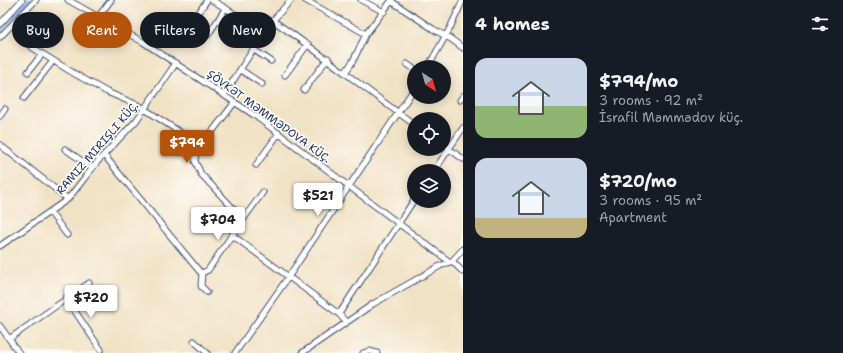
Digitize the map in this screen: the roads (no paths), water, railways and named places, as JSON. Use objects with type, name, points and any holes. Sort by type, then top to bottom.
[{"type":"street","points":[[0,24],[22,0]]},
{"type":"street","points":[[0,37],[36,0]]},
{"type":"street","name":"ŞÖVKƏT MƏMMƏDOVA KÜÇ.","points":[[68,0],[89,12]]},
{"type":"street","points":[[102,12],[111,0]]},
{"type":"street","points":[[199,12],[207,0]]},
{"type":"street","points":[[212,0],[230,12]]},
{"type":"street","points":[[276,16],[291,0]]},
{"type":"street","points":[[305,0],[366,34]]},
{"type":"street","points":[[361,0],[384,12]]},
{"type":"street","points":[[432,60],[446,36],[463,0]]},
{"type":"street","points":[[345,73],[353,61],[366,34],[392,1],[463,48]]},
{"type":"street","points":[[210,32],[225,9]]},
{"type":"street","points":[[276,23],[328,58],[345,73],[407,119]]},
{"type":"street","name":"ŞÖVKƏT MƏMMƏDOVA KÜÇ.","points":[[132,36],[176,63],[279,133],[463,272]]},
{"type":"street","points":[[285,75],[308,44]]},
{"type":"street","points":[[35,48],[53,61],[107,92],[145,109],[201,146]]},
{"type":"street","points":[[224,95],[254,50],[271,61]]},
{"type":"street","points":[[28,72],[42,54]]},
{"type":"street","points":[[304,90],[328,58]]},
{"type":"street","points":[[24,98],[53,61]]},
{"type":"street","name":"RAMIZ MIRIŞLI KÜÇ.","points":[[0,246],[68,199],[92,168],[136,121],[176,63]]},
{"type":"street","points":[[241,70],[262,84]]},
{"type":"street","points":[[235,353],[289,276],[407,100]]},
{"type":"street","points":[[235,102],[196,154],[198,169],[244,219]]},
{"type":"street","points":[[0,116],[5,109]]},
{"type":"street","points":[[451,141],[463,128]]},
{"type":"street","points":[[256,165],[279,133]]},
{"type":"street","points":[[0,145],[68,199]]},
{"type":"street","points":[[65,148],[92,168]]},
{"type":"street","points":[[451,151],[463,159]]},
{"type":"street","points":[[104,155],[202,273]]},
{"type":"street","points":[[202,273],[208,270],[263,192]]},
{"type":"street","points":[[339,314],[409,208]]},
{"type":"street","points":[[50,212],[67,235]]},
{"type":"street","points":[[232,235],[339,314],[346,322]]},
{"type":"street","points":[[302,353],[373,304],[451,262],[463,249]]},
{"type":"street","points":[[202,273],[201,286],[202,289],[207,292]]},
{"type":"street","points":[[9,339],[88,283]]},
{"type":"street","points":[[66,298],[101,350]]},
{"type":"street","points":[[0,326],[19,353]]},
{"type":"street","points":[[194,341],[207,353]]},
{"type":"street","points":[[363,353],[372,351],[377,353]]},
{"type":"waterway","points":[[0,30],[29,0]]}]
